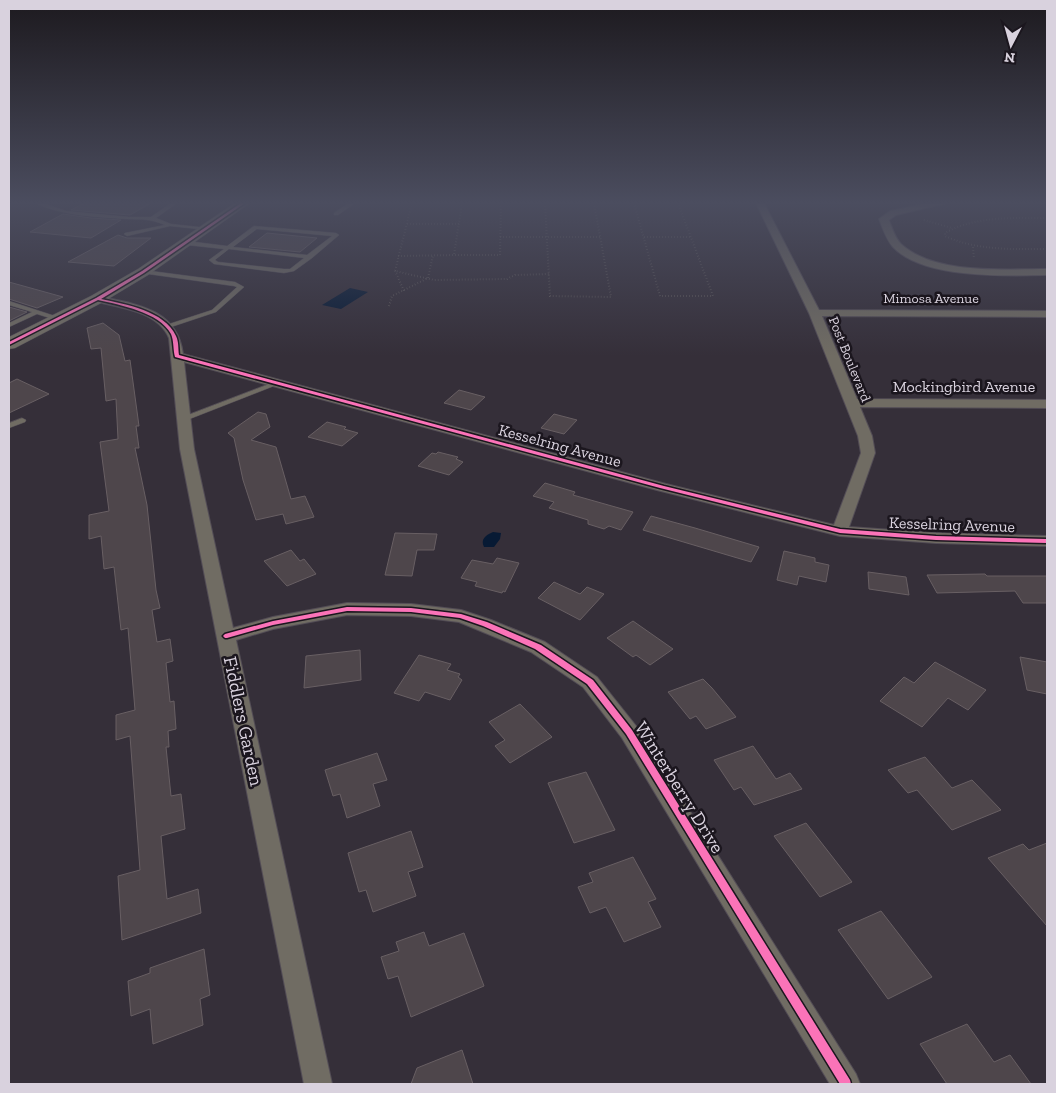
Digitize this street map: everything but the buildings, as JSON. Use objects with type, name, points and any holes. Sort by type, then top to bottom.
[{"type":"main road","points":[[9,344],[97,299],[170,254]]},
{"type":"street","name":"Post Boulevard","points":[[786,254],[815,313],[865,436],[868,453],[840,531]]},
{"type":"street","points":[[910,254],[919,259],[968,270],[1047,272]]},
{"type":"street","points":[[97,299],[138,309],[168,326],[174,336],[177,356]]},
{"type":"street","name":"Mimosa Avenue","points":[[815,313],[1047,314]]},
{"type":"street","name":"Kesselring Avenue","points":[[177,356],[653,484],[840,531],[936,538],[1047,541]]},
{"type":"street","name":"Fiddlers Garden","points":[[177,356],[187,449],[318,1084]]},
{"type":"street","name":"Mockingbird Avenue","points":[[850,403],[1047,404]]},
{"type":"street","name":"Winterberry Drive","points":[[226,636],[273,623],[347,609],[411,610],[461,616],[485,624],[538,647],[590,682],[629,732],[846,1084]]},
{"type":"lane","points":[[219,254],[212,260],[216,263],[284,271],[292,270],[312,254]]},
{"type":"lane","points":[[292,254],[310,256]]},
{"type":"lane","points":[[143,272],[235,284],[241,287],[214,311],[168,326]]},
{"type":"lane","points":[[9,303],[59,319]]},
{"type":"lane","points":[[9,325],[37,312]]},
{"type":"lane","points":[[184,418],[277,383]]},
{"type":"lane","points":[[9,426],[22,420]]},
{"type":"path","points":[[404,290],[395,271],[398,256],[500,254]]},
{"type":"path","points":[[548,254],[550,296],[612,297],[603,254]]},
{"type":"path","points":[[649,254],[660,296],[713,296],[697,254]]},
{"type":"path","points":[[973,254],[974,264]]},
{"type":"path","points":[[428,278],[432,255]]},
{"type":"path","points":[[395,271],[428,278],[507,279],[515,275],[549,274]]},
{"type":"path","points":[[389,306],[392,296],[428,278]]},
{"type":"water","points":[[350,288],[368,292],[341,309],[322,305]]},
{"type":"water","points":[[493,532],[501,533],[500,539],[494,547],[484,547],[484,538]]},
{"type":"cycle path","points":[[9,344],[97,299],[169,254]]},
{"type":"cycle path","points":[[97,299],[141,310],[161,321],[174,336],[177,356],[662,487],[840,531],[936,538],[1047,541]]},
{"type":"cycle path","points":[[227,636],[273,623],[347,609],[411,610],[461,616],[485,624],[538,647],[590,682],[629,732],[846,1084]]}]
